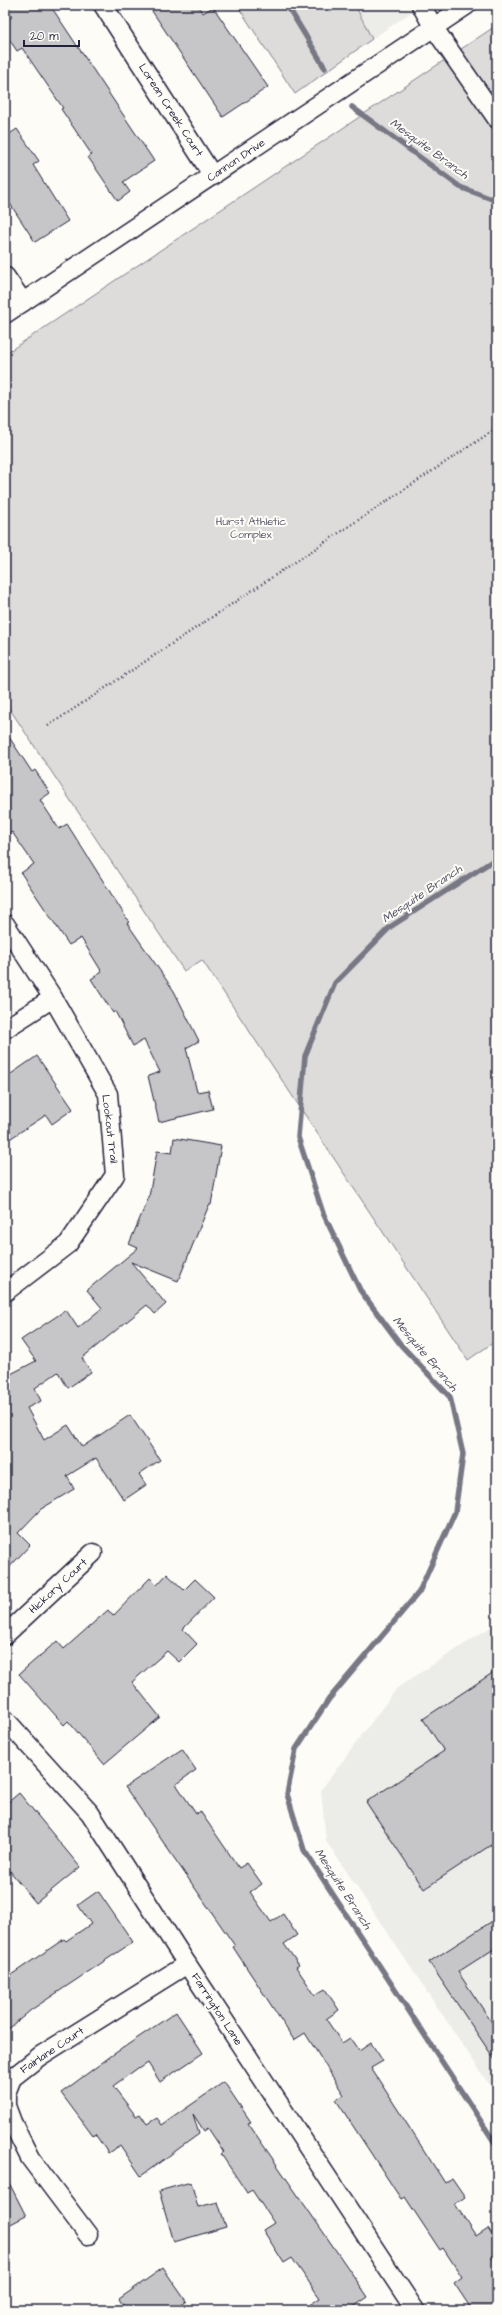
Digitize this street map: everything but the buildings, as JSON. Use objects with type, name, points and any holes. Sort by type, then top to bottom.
[{"type":"street","name":"Lorean Creek Court","points":[[103,5],[214,176]]},
{"type":"street","points":[[421,5],[434,28],[497,119]]},
{"type":"street","name":"Cannon Drive","points":[[5,314],[214,176],[467,5]]},
{"type":"street","points":[[5,276],[23,302]]},
{"type":"street","name":"Lookout Trail","points":[[5,924],[53,998],[108,1094],[115,1176],[68,1244],[5,1292]]},
{"type":"street","points":[[5,1029],[53,998]]},
{"type":"street","name":"Hickory Court","points":[[5,1635],[93,1553]]},
{"type":"street","name":"Farrington Lane","points":[[5,1719],[90,1813],[187,1964],[415,2310]]},
{"type":"street","name":"Fairlane Court","points":[[88,2235],[30,2158],[12,2122],[6,2106],[6,2093],[12,2078],[40,2056],[187,1964]]},
{"type":"path","points":[[48,726],[497,428]]},
{"type":"shaded area","points":[[355,5],[422,5],[372,39]]},
{"type":"shaded area","points":[[497,1623],[497,2096],[326,1841],[321,1790],[397,1688]]},
{"type":"green space","points":[[237,5],[355,5],[372,39],[295,94]]},
{"type":"green space","name":"Hurst Athletic Complex","points":[[497,25],[497,1340],[468,1360],[202,960],[184,971],[5,702],[5,354]]},
{"type":"waterway","name":"Mesquite Branch","points":[[287,5],[325,68]]},
{"type":"waterway","name":"Mesquite Branch","points":[[352,107],[460,187],[497,201]]},
{"type":"waterway","name":"Mesquite Branch","points":[[497,858],[390,927],[335,983],[305,1056],[298,1137],[323,1213],[360,1290],[401,1345],[450,1397],[463,1454],[455,1512],[419,1592],[329,1699],[296,1749],[287,1794],[304,1850],[497,2146]]}]
